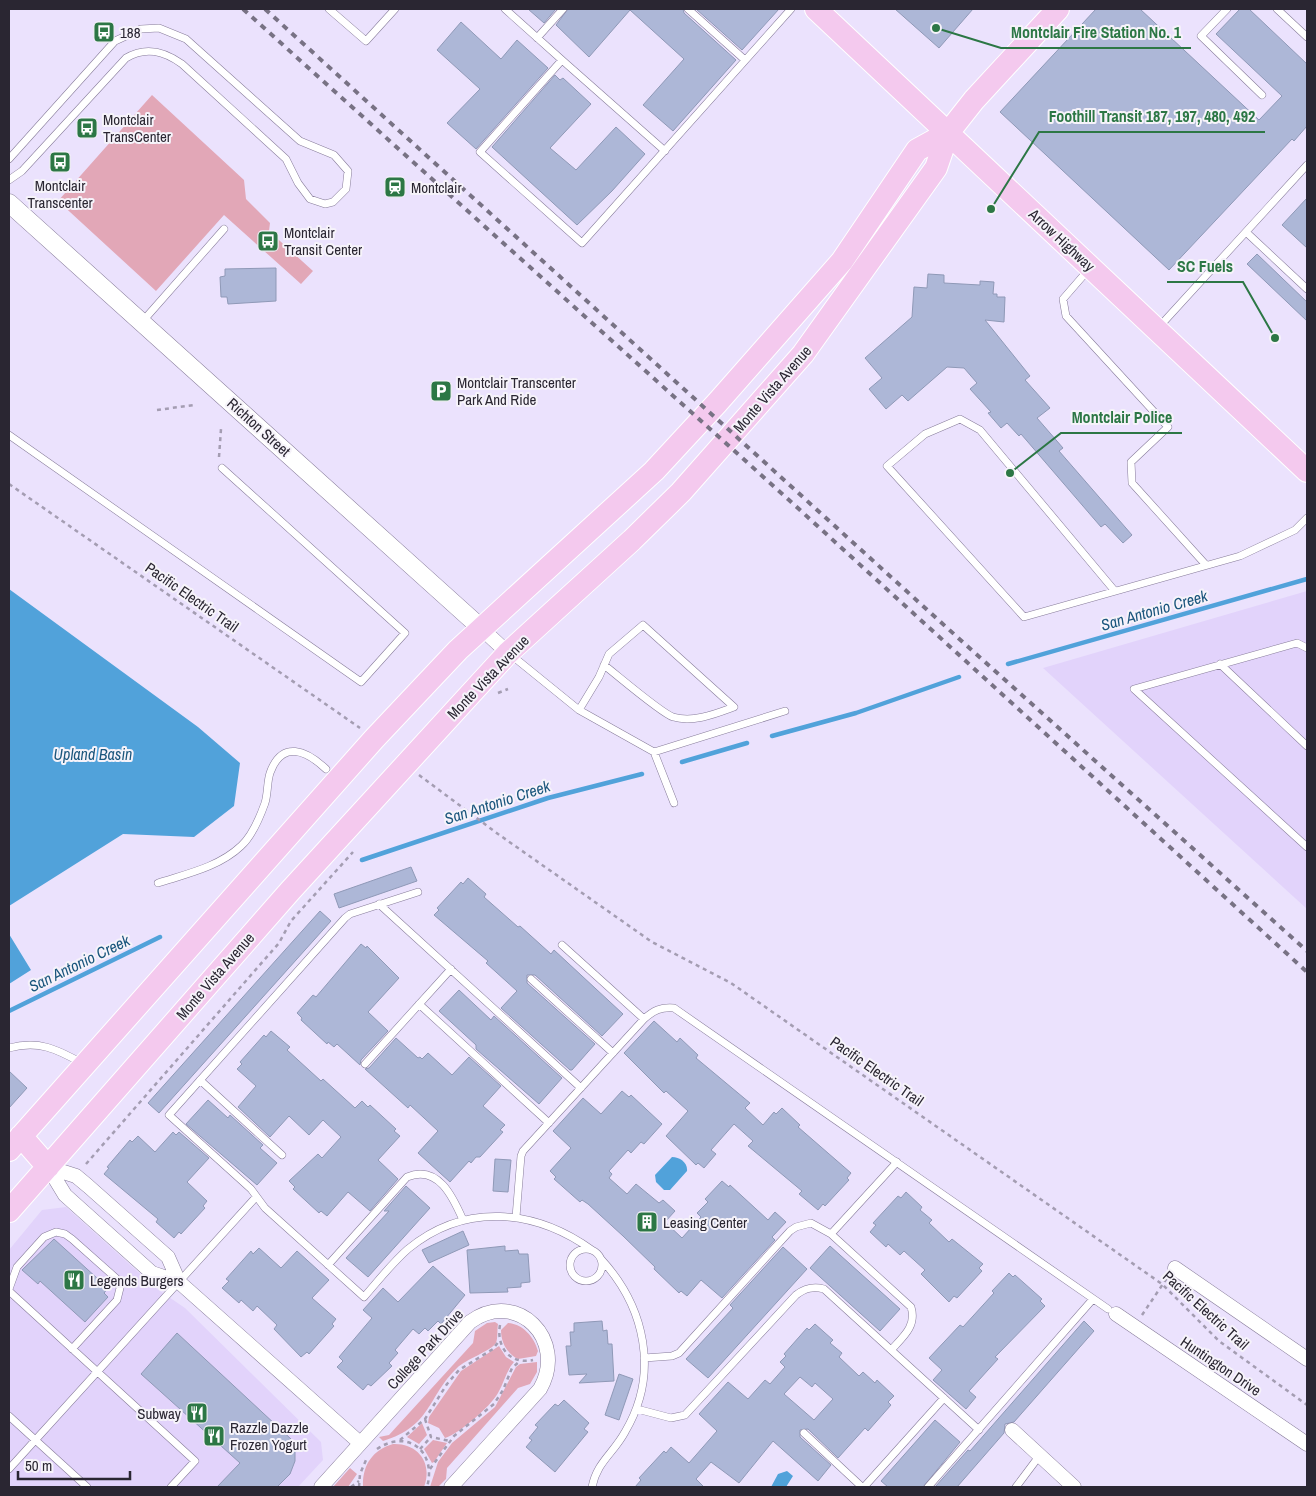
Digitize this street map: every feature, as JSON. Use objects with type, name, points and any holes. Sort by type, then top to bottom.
[{"type":"main road","name":"Arrow Highway","points":[[816,9],[1307,471]]},
{"type":"main road","name":"Monte Vista Avenue","points":[[9,1211],[284,899],[508,653],[632,540],[681,492],[803,354],[936,168],[948,133],[978,96],[1058,9]]},
{"type":"main road","name":"Monte Vista Avenue","points":[[15,1143],[374,739],[481,628],[654,471],[717,403],[842,261],[917,150],[948,133]]},
{"type":"main road","points":[[15,1143],[48,1167]]},
{"type":"street","name":"Richton Street","points":[[9,203],[508,653]]},
{"type":"street","points":[[48,1167],[64,1195],[152,1273],[179,1282],[360,1443]]},
{"type":"street","points":[[48,1167],[76,1176],[168,1257],[179,1282]]},
{"type":"street","points":[[1175,1268],[1306,1356]]},
{"type":"street","name":"Huntington Drive","points":[[1112,1311],[1307,1444]]},
{"type":"street","points":[[451,1487],[540,1389],[549,1368],[549,1357],[543,1338],[534,1324],[516,1315],[502,1312]]},
{"type":"street","name":"College Park Drive","points":[[320,1487],[470,1322],[485,1314],[502,1312]]},
{"type":"street","points":[[1012,1430],[1074,1487]]},
{"type":"lane","points":[[329,9],[366,41],[395,9]]},
{"type":"lane","points":[[505,9],[665,151]]},
{"type":"lane","points":[[537,38],[563,9]]},
{"type":"lane","points":[[688,9],[745,60]]},
{"type":"lane","points":[[562,60],[480,152],[582,243],[791,9]]},
{"type":"lane","points":[[1227,9],[1201,36],[1262,95]]},
{"type":"lane","points":[[1277,9],[1307,37]]},
{"type":"lane","points":[[9,159],[116,41],[141,29],[158,28],[186,39],[300,141],[334,155],[348,171],[348,179],[346,189],[333,202],[325,204],[310,199],[301,188],[286,160],[182,64],[172,57],[155,50],[138,52],[126,58],[22,172],[9,180]]},
{"type":"lane","points":[[1157,330],[1307,165]]},
{"type":"lane","points":[[142,322],[224,229]]},
{"type":"lane","points":[[1246,232],[1307,289]]},
{"type":"lane","points":[[1091,267],[1062,299],[1066,316],[1168,427],[1131,462],[1132,483],[1206,565]]},
{"type":"lane","points":[[1114,590],[980,430],[960,419],[925,434],[887,466],[1024,617],[1114,590],[1240,556],[1295,530],[1307,518]]},
{"type":"lane","points":[[9,435],[361,682],[405,633],[222,468]]},
{"type":"lane","points":[[579,710],[609,654],[643,625],[734,707],[711,716],[687,718],[672,716],[604,665]]},
{"type":"lane","points":[[1307,648],[1296,643],[1134,689],[1307,847]]},
{"type":"lane","points":[[508,653],[579,710],[654,752],[674,803]]},
{"type":"lane","points":[[1220,664],[1307,746]]},
{"type":"lane","points":[[654,752],[785,712]]},
{"type":"lane","points":[[158,884],[219,862],[242,845],[254,828],[265,802],[270,772],[278,759],[286,752],[298,750],[314,757],[326,768]]},
{"type":"lane","points":[[418,892],[350,914],[345,918],[169,1115],[251,1189],[265,1208],[364,1297],[415,1244],[441,1229],[464,1220],[480,1217],[516,1217],[531,1220],[561,1230],[592,1250],[601,1258],[620,1282],[633,1306],[642,1336],[644,1358],[644,1377],[636,1409],[617,1445],[596,1471],[592,1487]]},
{"type":"lane","points":[[379,904],[581,1088]]},
{"type":"lane","points":[[562,945],[644,1019]]},
{"type":"lane","points":[[365,1064],[451,969]]},
{"type":"lane","points":[[531,979],[613,1053]]},
{"type":"lane","points":[[419,1004],[549,1123]]},
{"type":"lane","points":[[516,1217],[521,1156],[644,1019],[653,1011],[663,1008],[674,1008],[1112,1311]]},
{"type":"lane","points":[[9,1048],[37,1044],[61,1052],[84,1064]]},
{"type":"lane","points":[[200,1080],[282,1155]]},
{"type":"lane","points":[[831,1234],[897,1162]]},
{"type":"lane","points":[[328,1265],[408,1177],[416,1174],[423,1172],[433,1177],[450,1192],[464,1220]]},
{"type":"lane","points":[[9,1469],[256,1197]]},
{"type":"lane","points":[[644,1358],[672,1356],[684,1348],[796,1227],[811,1223],[831,1234],[911,1307],[913,1322],[909,1330],[891,1350]]},
{"type":"lane","points":[[72,1349],[117,1300],[120,1288],[113,1275],[72,1239],[56,1232],[44,1236],[17,1267],[9,1290],[72,1349],[195,1460],[171,1487]]},
{"type":"lane","points":[[592,1250],[579,1251],[574,1255],[570,1266],[576,1277],[587,1282],[593,1280],[601,1271],[601,1258]]},
{"type":"lane","points":[[636,1409],[671,1418],[686,1415],[796,1295],[809,1287],[824,1289],[978,1430]]},
{"type":"lane","points":[[928,1487],[1093,1299]]},
{"type":"lane","points":[[804,1433],[863,1487],[944,1398]]},
{"type":"lane","points":[[9,1416],[88,1487]]},
{"type":"lane","points":[[1016,1487],[1040,1455]]},
{"type":"path","points":[[157,410],[194,405]]},
{"type":"path","points":[[219,460],[221,429]]},
{"type":"path","name":"Pacific Electric Trail","points":[[9,484],[361,729]]},
{"type":"path","points":[[492,699],[499,692],[508,689]]},
{"type":"path","name":"Pacific Electric Trail","points":[[427,769],[420,776],[457,805],[652,942],[731,983],[1162,1284],[1219,1341],[1307,1405]]},
{"type":"path","points":[[86,1164],[279,943],[291,922],[356,849]]},
{"type":"path","points":[[1134,1326],[1162,1284]]},
{"type":"path","points":[[400,1440],[425,1419],[456,1374],[493,1348],[499,1340],[502,1312]]},
{"type":"path","points":[[499,1340],[506,1353],[520,1361]]},
{"type":"path","points":[[427,1487],[430,1470],[450,1441],[494,1404],[503,1390],[512,1368],[520,1361],[549,1357]]},
{"type":"path","points":[[425,1419],[431,1437]]},
{"type":"path","points":[[431,1437],[450,1441]]},
{"type":"path","points":[[420,1449],[431,1437]]},
{"type":"path","points":[[359,1487],[363,1465],[371,1454],[389,1442],[407,1441],[420,1449],[430,1470]]},
{"type":"path","points":[[350,1487],[359,1482]]},
{"type":"shaded area","points":[[152,95],[244,180],[246,199],[270,223],[269,231],[313,271],[301,284],[224,215],[156,291],[58,201]]},
{"type":"shaded area","points":[[1307,591],[1307,909],[1043,668]]},
{"type":"shaded area","points":[[66,1207],[157,1289],[185,1308],[321,1442],[323,1460],[298,1487],[9,1487],[9,1250],[42,1210]]},
{"type":"shaded area","points":[[495,1322],[498,1324],[496,1343],[457,1368],[447,1379],[420,1419],[411,1427],[399,1435],[383,1441],[379,1437],[389,1435],[473,1343],[475,1331],[487,1323]]},
{"type":"shaded area","points":[[508,1323],[518,1326],[531,1336],[538,1351],[536,1356],[518,1359],[508,1351],[503,1343],[501,1330]]},
{"type":"shaded area","points":[[499,1346],[506,1357],[514,1362],[498,1393],[474,1419],[445,1438],[439,1428],[428,1423],[429,1417],[461,1371]]},
{"type":"shaded area","points":[[537,1362],[537,1372],[530,1384],[518,1388],[447,1468],[446,1479],[438,1487],[430,1487],[438,1462],[452,1443],[495,1407],[516,1367],[520,1364]]},
{"type":"shaded area","points":[[422,1423],[427,1435],[419,1444],[407,1437]]},
{"type":"shaded area","points":[[433,1440],[447,1443],[432,1463],[424,1449]]},
{"type":"shaded area","points":[[393,1444],[410,1447],[421,1456],[426,1470],[424,1487],[363,1487],[364,1472],[370,1460],[379,1450]]},
{"type":"shaded area","points":[[350,1468],[357,1474],[348,1487],[333,1487]]},
{"type":"water","name":"Upland Basin","points":[[9,589],[198,727],[240,763],[234,806],[194,837],[123,834],[9,906]]},
{"type":"water","points":[[9,934],[31,970],[9,984]]},
{"type":"water","points":[[672,1157],[683,1161],[687,1171],[670,1190],[664,1190],[656,1182],[655,1175]]},
{"type":"water","points":[[787,1471],[793,1476],[786,1487],[771,1487],[778,1474]]},
{"type":"building","points":[[528,9],[556,9],[544,23]]},
{"type":"building","points":[[568,9],[683,9],[684,13],[736,60],[673,131],[643,105],[684,59],[630,10],[589,57],[556,25]]},
{"type":"building","points":[[696,9],[779,9],[742,50]]},
{"type":"building","points":[[895,9],[973,9],[939,48]]},
{"type":"building","points":[[1096,9],[1140,9],[1259,120],[1282,96],[1216,34],[1240,9],[1249,9],[1307,64],[1307,126],[1294,141],[1292,139],[1169,270],[1000,112]]},
{"type":"building","points":[[461,22],[501,59],[517,40],[548,68],[476,149],[447,123],[480,89],[437,50]]},
{"type":"building","points":[[555,75],[560,80],[563,78],[591,104],[550,148],[576,170],[616,127],[645,154],[612,191],[577,225],[492,147]]},
{"type":"building","points":[[1307,198],[1307,248],[1282,225]]},
{"type":"building","points":[[1257,254],[1307,302],[1307,321],[1247,264]]},
{"type":"building","points":[[276,268],[276,301],[228,304],[227,297],[221,297],[220,277],[225,276],[225,269]]},
{"type":"building","points":[[928,274],[944,275],[944,283],[980,285],[980,281],[994,282],[993,294],[997,294],[997,297],[1005,297],[1004,322],[985,320],[1030,376],[1025,380],[1050,408],[1037,418],[1063,448],[1059,451],[1132,535],[1123,543],[1105,524],[1101,527],[1021,434],[1019,436],[1007,423],[1001,428],[988,413],[991,412],[970,389],[977,383],[964,368],[947,367],[908,401],[902,395],[886,409],[869,389],[882,378],[865,358],[912,317],[914,287],[927,288]]},
{"type":"building","points":[[411,867],[417,881],[339,908],[334,894]]},
{"type":"building","points":[[468,878],[486,894],[484,897],[518,927],[520,926],[551,954],[554,950],[623,1014],[602,1036],[535,975],[527,975],[527,983],[595,1044],[572,1070],[501,1008],[517,991],[486,963],[488,961],[434,915],[439,910],[437,908],[461,882],[463,884]]},
{"type":"building","points":[[320,911],[331,921],[159,1113],[148,1103]]},
{"type":"building","points":[[361,944],[366,948],[367,946],[399,978],[368,1012],[388,1031],[361,1060],[360,1065],[337,1044],[334,1047],[328,1042],[327,1044],[301,1020],[302,1018],[297,1013],[313,995],[316,997]]},
{"type":"building","points":[[459,990],[491,1020],[494,1016],[562,1078],[539,1104],[476,1049],[476,1045],[439,1011]]},
{"type":"building","points":[[654,1021],[677,1042],[680,1038],[698,1055],[696,1058],[750,1103],[745,1108],[763,1125],[774,1112],[776,1114],[782,1108],[800,1125],[798,1127],[851,1173],[847,1178],[849,1180],[825,1206],[823,1204],[818,1210],[799,1194],[802,1191],[748,1146],[753,1141],[734,1124],[711,1150],[716,1154],[704,1168],[698,1163],[696,1165],[666,1136],[688,1111],[666,1091],[664,1093],[624,1053]]},
{"type":"building","points":[[271,1031],[290,1047],[287,1050],[321,1081],[323,1079],[355,1108],[362,1101],[368,1107],[370,1105],[396,1129],[394,1131],[400,1136],[378,1160],[398,1179],[370,1211],[348,1192],[327,1216],[321,1211],[319,1213],[293,1189],[295,1187],[289,1181],[318,1154],[322,1158],[341,1137],[323,1120],[309,1135],[289,1116],[270,1137],[238,1107],[256,1086],[237,1069],[242,1064],[240,1062],[264,1035],[266,1037]]},
{"type":"building","points":[[396,1038],[418,1058],[422,1059],[428,1053],[452,1075],[469,1057],[501,1086],[483,1106],[505,1125],[500,1130],[503,1132],[480,1157],[476,1157],[471,1163],[469,1161],[450,1182],[418,1153],[438,1131],[410,1105],[408,1108],[365,1069],[369,1068]]},
{"type":"building","points":[[9,1071],[27,1088],[9,1108]]},
{"type":"building","points":[[622,1091],[629,1097],[631,1095],[662,1124],[644,1144],[641,1142],[631,1153],[628,1150],[609,1171],[612,1174],[609,1178],[627,1194],[636,1184],[659,1203],[663,1200],[675,1211],[665,1222],[682,1238],[701,1217],[697,1213],[708,1202],[705,1199],[722,1181],[729,1187],[730,1185],[768,1220],[775,1212],[786,1222],[772,1237],[775,1240],[722,1298],[701,1280],[687,1296],[681,1291],[679,1293],[654,1269],[655,1267],[588,1204],[582,1200],[580,1202],[554,1179],[556,1177],[550,1171],[571,1148],[553,1131],[583,1098],[601,1114]]},
{"type":"building","points":[[208,1100],[228,1118],[230,1115],[263,1145],[260,1148],[277,1163],[257,1185],[186,1124]]},
{"type":"building","points":[[173,1132],[176,1135],[179,1132],[209,1158],[187,1182],[207,1201],[203,1206],[205,1208],[181,1234],[179,1232],[174,1238],[156,1222],[158,1219],[104,1174],[109,1168],[107,1167],[130,1140],[132,1142],[138,1136],[155,1152]]},
{"type":"building","points":[[495,1159],[511,1160],[508,1192],[493,1191]]},
{"type":"building","points":[[406,1186],[430,1208],[368,1277],[346,1258],[389,1211],[384,1211]]},
{"type":"building","points":[[906,1192],[922,1207],[920,1210],[932,1220],[929,1223],[949,1242],[952,1239],[983,1264],[979,1268],[982,1271],[957,1298],[954,1296],[949,1302],[921,1274],[925,1270],[904,1251],[900,1255],[888,1244],[886,1247],[870,1232],[876,1225],[873,1223],[898,1196],[901,1198]]},
{"type":"building","points":[[463,1231],[469,1245],[429,1263],[422,1250]]},
{"type":"building","name":"Legends Burgers","points":[[54,1239],[108,1288],[104,1293],[108,1297],[85,1322],[40,1281],[38,1284],[22,1270]]},
{"type":"building","points":[[505,1246],[505,1251],[518,1250],[519,1254],[528,1254],[530,1282],[521,1283],[521,1287],[507,1288],[508,1292],[470,1293],[467,1250]]},
{"type":"building","points":[[830,1246],[900,1309],[880,1331],[810,1268]]},
{"type":"building","points":[[783,1247],[807,1269],[708,1378],[686,1359],[733,1308],[730,1305]]},
{"type":"building","points":[[259,1248],[281,1268],[297,1251],[329,1280],[312,1298],[336,1319],[332,1324],[334,1326],[309,1354],[307,1352],[301,1357],[274,1329],[277,1325],[257,1306],[253,1311],[241,1300],[239,1303],[222,1288],[229,1281],[226,1279],[251,1251],[253,1254]]},
{"type":"building","points":[[433,1266],[465,1295],[441,1324],[438,1321],[428,1331],[425,1328],[419,1334],[413,1329],[395,1350],[398,1353],[389,1363],[392,1366],[371,1386],[368,1384],[363,1390],[337,1367],[343,1361],[339,1357],[372,1318],[363,1310],[383,1288],[398,1302]]},
{"type":"building","points":[[1009,1273],[1013,1277],[1015,1275],[1042,1299],[1040,1301],[1045,1306],[995,1357],[998,1359],[969,1391],[976,1397],[966,1409],[933,1380],[942,1370],[929,1358],[960,1325],[963,1327],[994,1293],[992,1291]]},
{"type":"building","points":[[602,1321],[603,1331],[607,1330],[608,1344],[612,1344],[614,1381],[579,1383],[587,1374],[569,1375],[566,1346],[571,1346],[570,1332],[574,1332],[574,1323]]},
{"type":"building","points":[[1084,1321],[1094,1331],[1014,1422],[1005,1424],[1004,1433],[957,1487],[935,1487],[968,1450],[970,1451]]},
{"type":"building","points":[[815,1324],[833,1340],[830,1343],[842,1353],[839,1357],[859,1376],[863,1372],[875,1383],[877,1380],[894,1396],[888,1402],[891,1405],[868,1431],[865,1428],[838,1458],[808,1429],[800,1430],[800,1437],[831,1465],[818,1481],[773,1441],[739,1483],[711,1462],[696,1479],[704,1487],[635,1487],[641,1480],[639,1478],[664,1451],[666,1453],[671,1447],[689,1463],[717,1431],[699,1414],[728,1382],[748,1399],[765,1380],[770,1384],[785,1367],[780,1362],[786,1356],[784,1354],[807,1328],[809,1330]],"holes":[[[800,1377],[812,1387],[815,1383],[833,1399],[814,1420],[784,1394]]]},
{"type":"building","points":[[177,1333],[291,1439],[295,1446],[295,1461],[290,1474],[277,1487],[217,1487],[240,1463],[141,1374]]},
{"type":"building","points":[[619,1374],[633,1379],[619,1420],[605,1415]]},
{"type":"building","points":[[564,1400],[589,1423],[584,1429],[588,1432],[555,1472],[526,1447],[532,1440],[529,1438],[538,1427],[535,1425],[555,1404],[558,1406]]},
{"type":"building","points":[[935,1420],[960,1442],[923,1487],[888,1487],[881,1481]]},
{"type":"waterway","name":"San Antonio Creek","points":[[1008,664],[1307,579]]},
{"type":"waterway","name":"San Antonio Creek","points":[[772,736],[856,713],[959,677]]},
{"type":"waterway","name":"San Antonio Creek","points":[[682,762],[747,743]]},
{"type":"waterway","name":"San Antonio Creek","points":[[362,860],[548,798],[642,774]]},
{"type":"waterway","name":"San Antonio Creek","points":[[9,1011],[160,937]]},
{"type":"railway","points":[[243,9],[789,500],[1307,972]]},
{"type":"railway","points":[[265,9],[945,626],[1307,951]]},
{"type":"place","name":"Montclair Fire Station No. 1","points":[[936,28]]},
{"type":"place","name":"188","points":[[104,32]]},
{"type":"place","name":"Montclair TransCenter","points":[[87,128]]},
{"type":"place","name":"Montclair Transcenter","points":[[60,162]]},
{"type":"place","name":"Montclair","points":[[395,187]]},
{"type":"place","name":"Foothill Transit 187, 197, 480, 492","points":[[991,209]]},
{"type":"place","name":"Montclair Transit Center","points":[[268,241]]},
{"type":"place","name":"SC Fuels","points":[[1275,338]]},
{"type":"place","name":"Montclair Transcenter Park And Ride","points":[[441,391]]},
{"type":"place","name":"Montclair Police","points":[[1010,473]]},
{"type":"place","name":"Leasing Center","points":[[647,1222]]},
{"type":"place","name":"Legends Burgers","points":[[74,1280]]},
{"type":"place","name":"Subway","points":[[197,1413]]},
{"type":"place","name":"Razzle Dazzle Frozen Yogurt","points":[[214,1436]]}]
